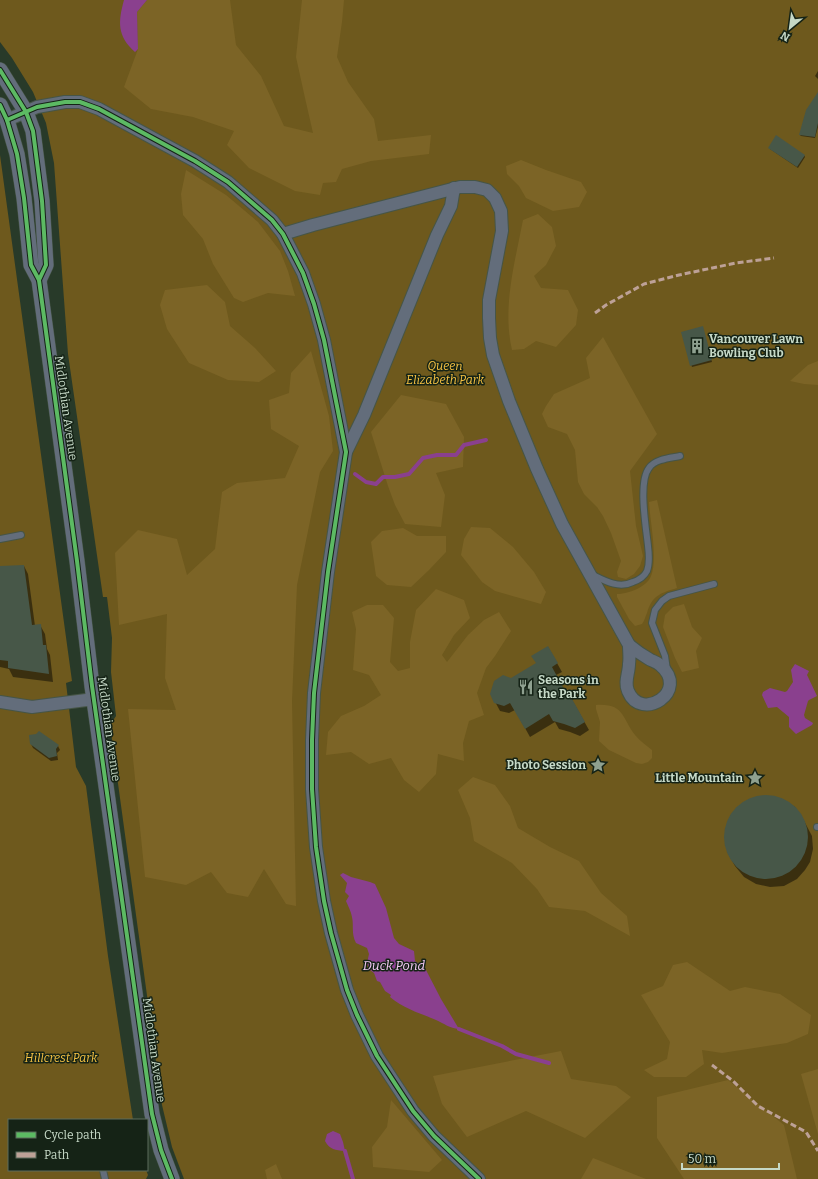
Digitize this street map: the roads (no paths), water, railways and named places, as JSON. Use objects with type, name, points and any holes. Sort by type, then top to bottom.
[{"type":"street","name":"Midlothian Avenue","points":[[0,70],[26,112],[33,131],[42,201],[46,265],[39,280]]},
{"type":"street","points":[[7,120],[37,107],[65,102],[80,102],[99,108],[195,161],[228,182],[272,220],[283,234],[303,273],[314,304],[324,340],[346,452]]},
{"type":"street","name":"Midlothian Avenue","points":[[0,105],[7,120],[17,154],[24,198],[31,265],[39,280],[94,699],[152,1114],[161,1150],[172,1179]]},
{"type":"street","points":[[283,234],[313,224],[454,188],[475,187],[487,190],[495,198],[501,212],[502,232],[489,300],[488,318],[490,338],[494,355],[509,401],[562,524],[629,645],[643,656],[660,664],[669,675],[670,682],[666,696],[654,704],[646,705],[639,703],[633,699],[629,693],[626,679],[629,673],[630,663],[629,645]]},
{"type":"street","points":[[454,188],[451,206],[437,235],[364,415],[346,452],[328,572],[314,701],[312,789],[316,847],[324,901],[331,934],[347,990],[377,1056],[413,1110],[434,1136],[479,1179]]},
{"type":"street","points":[[0,702],[32,707],[94,699]]},
{"type":"lane","points":[[589,573],[609,583],[620,585],[630,584],[640,579],[647,571],[649,558],[643,487],[645,474],[650,466],[659,461],[680,456]]},
{"type":"lane","points":[[0,539],[21,535]]},
{"type":"lane","points":[[669,675],[665,656],[652,623],[655,610],[662,601],[669,596],[714,584]]},
{"type":"water","points":[[124,0],[147,0],[137,12],[138,49],[135,52],[125,40],[120,28]]},
{"type":"water","points":[[795,664],[809,671],[807,675],[817,696],[808,701],[804,715],[805,718],[813,723],[812,725],[796,734],[789,727],[789,717],[777,707],[768,708],[762,695],[763,692],[770,688],[785,692],[787,691],[793,682],[791,670]]},
{"type":"water","name":"Duck Pond","points":[[343,873],[375,884],[386,908],[394,938],[399,944],[414,951],[415,961],[426,970],[459,1029],[450,1027],[401,1005],[390,997],[391,995],[385,991],[380,982],[377,981],[374,973],[369,969],[367,963],[369,954],[367,948],[356,943],[354,939],[352,915],[346,901],[349,896],[345,892],[347,883],[340,875]]},
{"type":"water","points":[[333,1131],[340,1134],[345,1151],[333,1149],[325,1141],[327,1134]]},
{"type":"waterway","points":[[355,474],[366,482],[376,484],[383,477],[395,477],[409,474],[423,458],[437,455],[456,455],[464,445],[486,440]]},
{"type":"waterway","points":[[459,1029],[502,1046],[516,1054],[549,1063]]},
{"type":"waterway","points":[[345,1151],[353,1179]]},
{"type":"place","name":"Vancouver Lawn Bowling Club","points":[[697,346]]},
{"type":"place","name":"Seasons in the Park","points":[[526,687]]},
{"type":"place","name":"Photo Session","points":[[598,765]]},
{"type":"place","name":"Little Mountain","points":[[755,778]]},
{"type":"park label","name":"Queen Elizabeth Park","points":[[445,373]]},
{"type":"park label","name":"Hillcrest Park","points":[[61,1058]]}]
